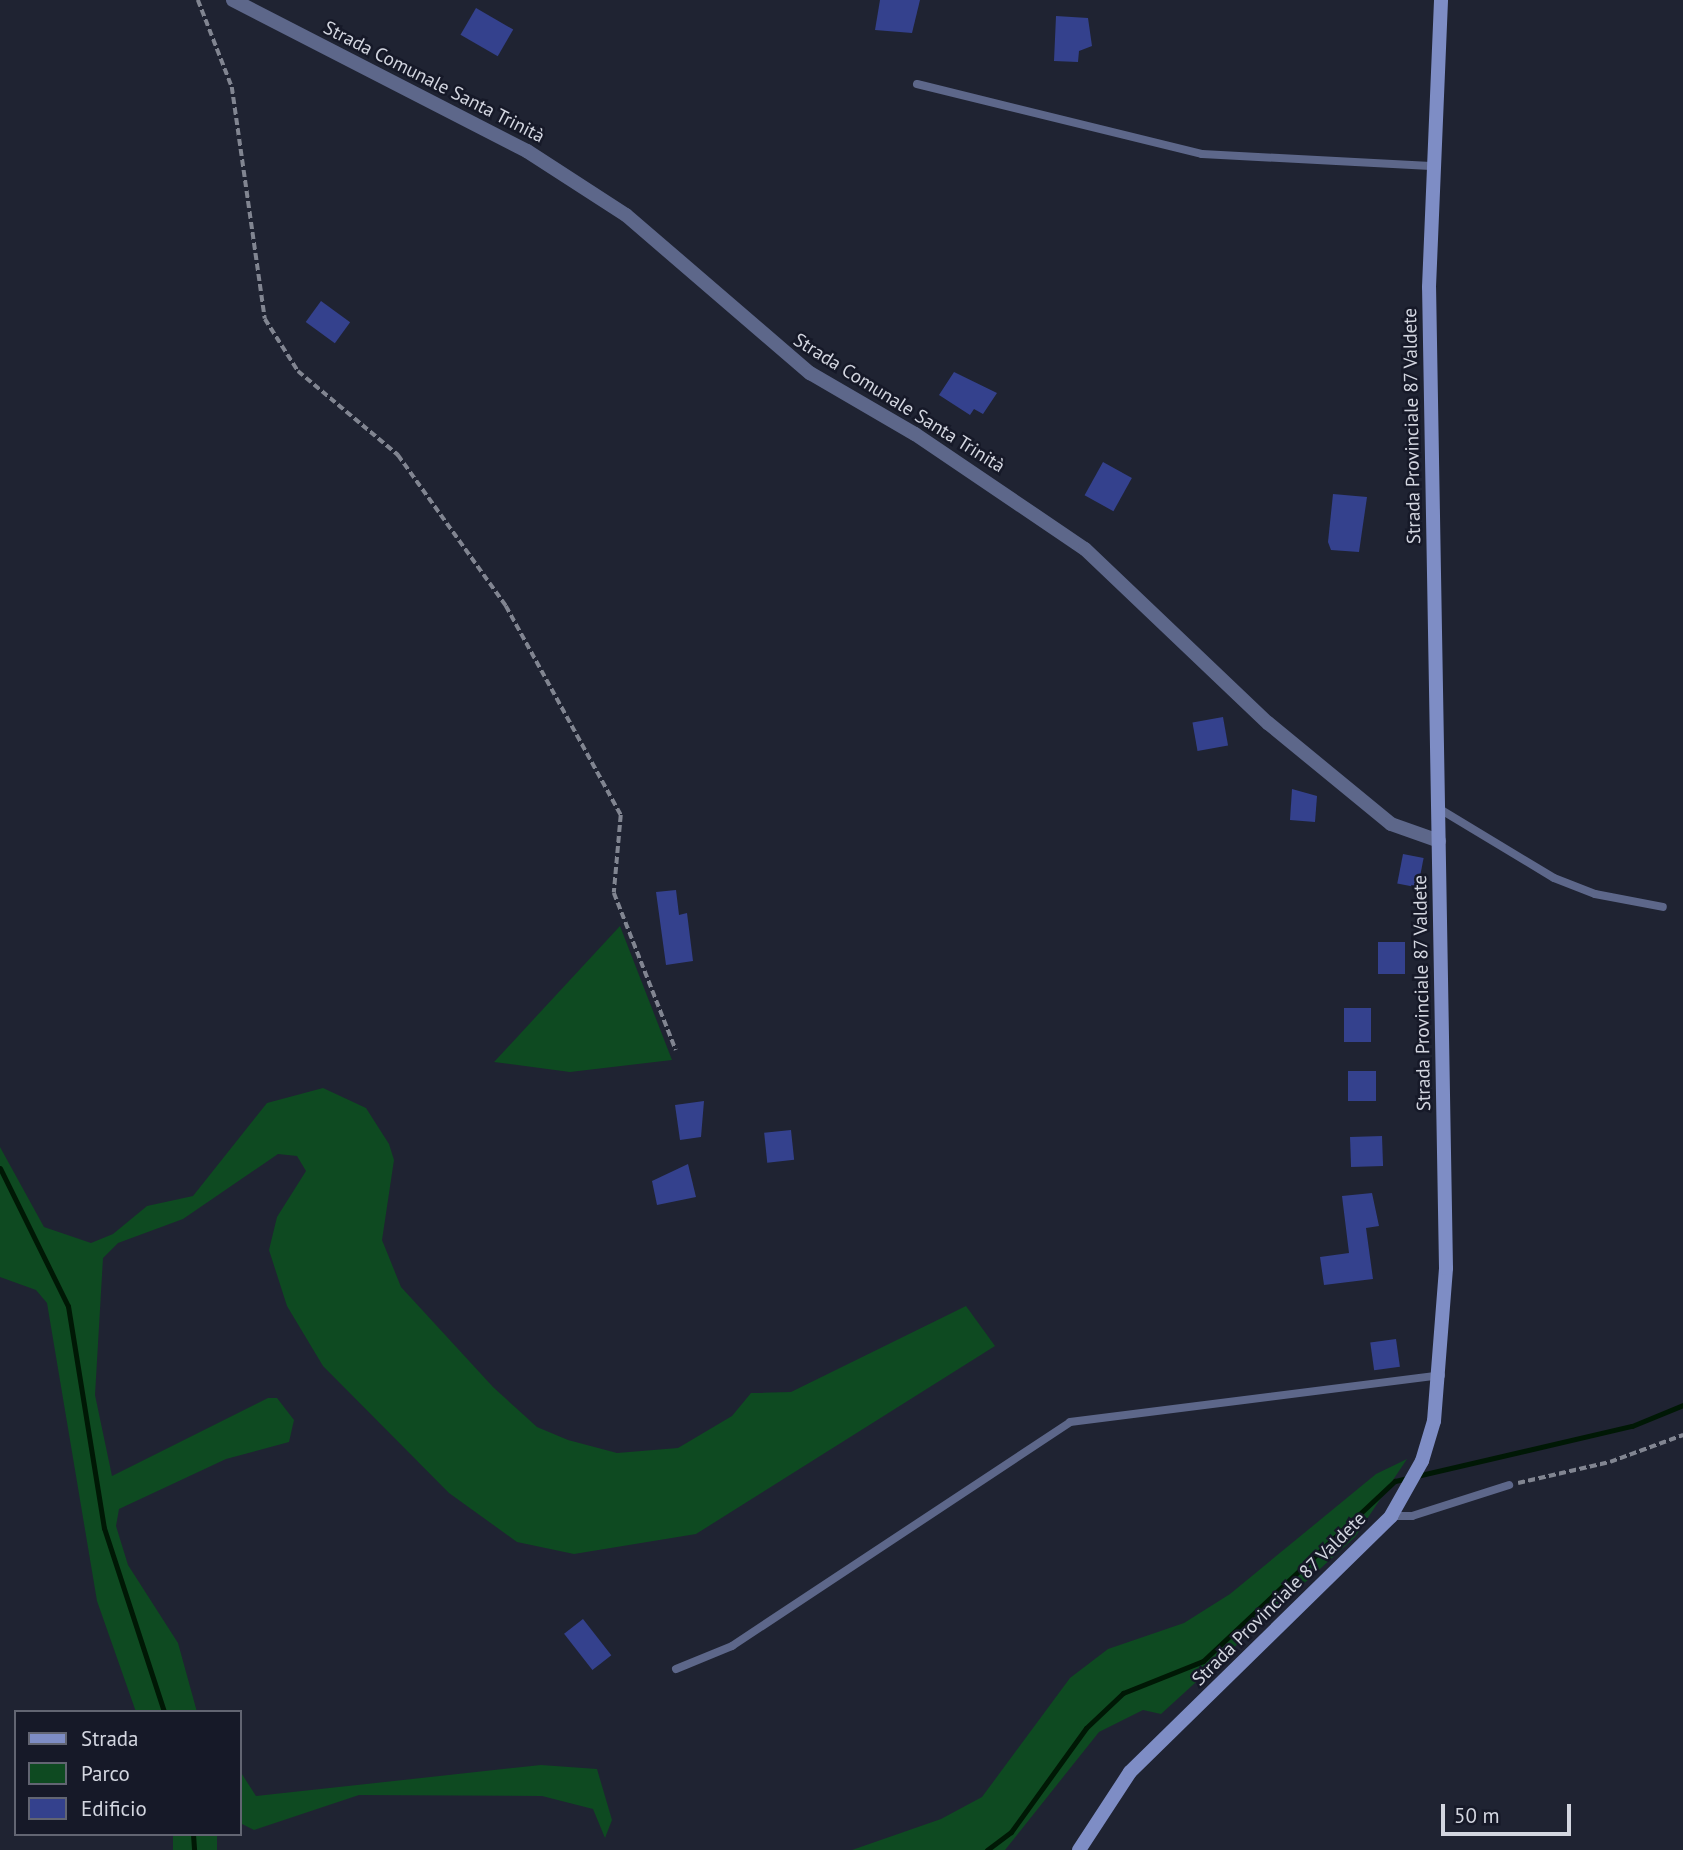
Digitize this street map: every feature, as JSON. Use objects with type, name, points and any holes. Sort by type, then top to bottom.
[{"type":"main road","name":"Strada Provinciale 87 Valdete","points":[[1079,1850],[1130,1772],[1391,1516],[1420,1465],[1442,1375],[1439,841],[1430,166],[1441,0]]},
{"type":"street","name":"Strada Comunale Santa Trinità","points":[[233,0],[527,151],[626,215],[810,373],[915,433],[1076,541],[1268,723],[1391,824],[1439,841]]},
{"type":"lane","points":[[917,84],[1202,154],[1430,166]]},
{"type":"lane","points":[[1438,808],[1554,878],[1606,897],[1663,907]]},
{"type":"lane","points":[[676,1669],[732,1646],[1070,1422],[1442,1375]]},
{"type":"lane","points":[[1391,1516],[1412,1516],[1509,1485]]},
{"type":"path","points":[[198,0],[232,87],[265,319],[298,371],[398,455],[506,606],[621,815],[614,893],[676,1050]]},
{"type":"path","points":[[1509,1485],[1610,1462],[1683,1435]]},
{"type":"green space","points":[[620,926],[672,1060],[570,1072],[494,1062]]},
{"type":"green space","points":[[323,1088],[366,1108],[389,1144],[394,1160],[382,1240],[401,1287],[493,1387],[537,1427],[568,1440],[617,1453],[678,1448],[732,1416],[751,1393],[791,1392],[966,1306],[995,1346],[696,1534],[574,1554],[517,1542],[449,1493],[323,1366],[287,1306],[269,1250],[277,1217],[306,1171],[297,1156],[278,1154],[183,1219],[118,1243],[103,1258],[95,1395],[112,1476],[268,1398],[277,1398],[294,1420],[289,1442],[226,1459],[119,1509],[116,1526],[128,1565],[178,1643],[196,1710],[135,1710],[97,1601],[47,1303],[36,1290],[0,1277],[0,1147],[44,1227],[91,1243],[113,1234],[147,1206],[193,1196],[267,1103]]},
{"type":"green space","points":[[1407,1459],[1355,1537],[1161,1714],[1143,1710],[1099,1732],[1005,1850],[852,1850],[941,1819],[982,1797],[1070,1678],[1108,1649],[1184,1623],[1230,1594],[1376,1474]]},
{"type":"green space","points":[[541,1765],[597,1769],[612,1820],[605,1838],[593,1809],[542,1796],[359,1795],[254,1830],[242,1824],[242,1774],[256,1796]]},
{"type":"green space","points":[[173,1836],[217,1836],[217,1850],[173,1850]]},
{"type":"building","points":[[880,0],[920,0],[912,33],[875,30]]},
{"type":"building","points":[[476,8],[513,30],[498,56],[460,35]]},
{"type":"building","points":[[1056,16],[1088,18],[1092,46],[1079,51],[1078,62],[1054,61]]},
{"type":"building","points":[[321,301],[350,322],[335,343],[306,322]]},
{"type":"building","points":[[954,372],[997,393],[983,414],[974,409],[970,415],[939,395]]},
{"type":"building","points":[[1103,462],[1132,478],[1113,511],[1085,495]]},
{"type":"building","points":[[1333,494],[1367,497],[1359,552],[1331,550],[1328,542]]},
{"type":"building","points":[[1223,717],[1228,746],[1198,751],[1192,722]]},
{"type":"building","points":[[1292,789],[1317,796],[1315,822],[1290,820]]},
{"type":"building","points":[[1403,854],[1424,858],[1418,887],[1397,883]]},
{"type":"building","points":[[676,890],[679,915],[687,913],[693,961],[666,965],[656,892]]},
{"type":"building","points":[[1378,942],[1405,942],[1405,974],[1378,974]]},
{"type":"building","points":[[1344,1008],[1371,1008],[1371,1042],[1344,1042]]},
{"type":"building","points":[[1348,1071],[1376,1071],[1376,1101],[1348,1101]]},
{"type":"building","points":[[704,1101],[701,1137],[680,1140],[675,1105]]},
{"type":"building","points":[[791,1130],[794,1160],[767,1163],[764,1133]]},
{"type":"building","points":[[1382,1136],[1383,1166],[1351,1167],[1350,1137]]},
{"type":"building","points":[[688,1164],[696,1197],[657,1205],[652,1181]]},
{"type":"building","points":[[1372,1193],[1379,1226],[1366,1228],[1373,1279],[1324,1285],[1320,1257],[1349,1253],[1342,1196]]},
{"type":"building","points":[[1396,1339],[1400,1367],[1374,1370],[1370,1343]]},
{"type":"building","points":[[583,1619],[611,1655],[592,1670],[564,1634]]},
{"type":"waterway","points":[[0,1168],[68,1306],[104,1528],[163,1710]]},
{"type":"waterway","points":[[987,1850],[1011,1832],[1086,1728],[1123,1693],[1203,1661],[1395,1481],[1632,1426],[1683,1405]]},
{"type":"waterway","points":[[193,1836],[194,1850]]}]
